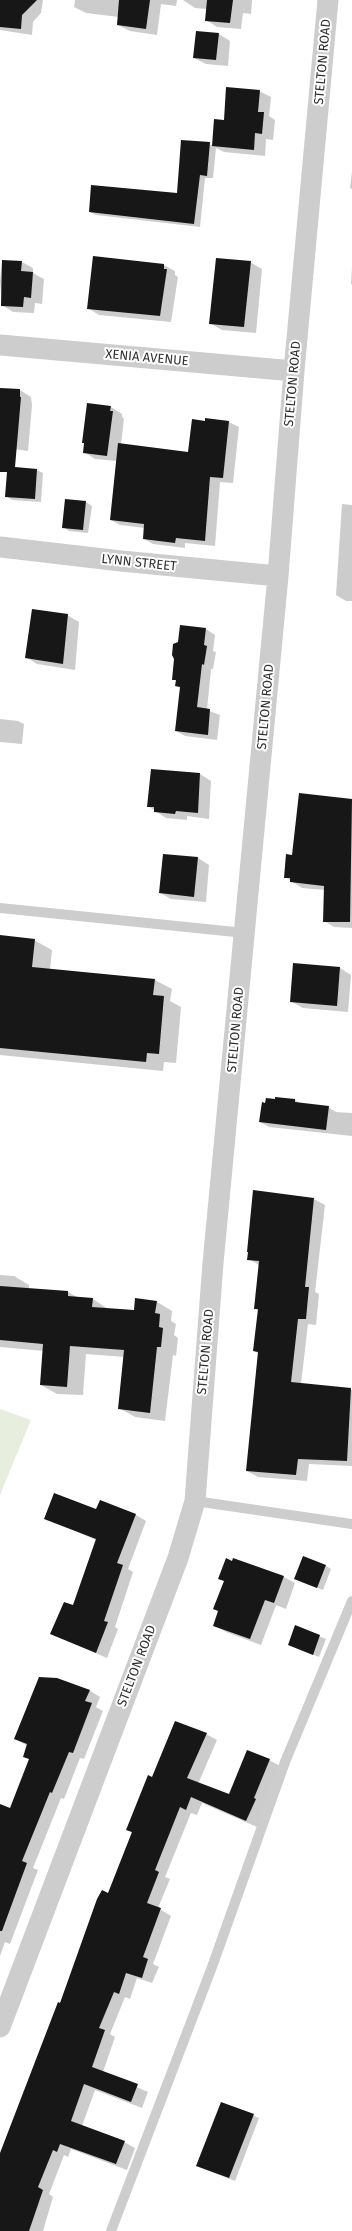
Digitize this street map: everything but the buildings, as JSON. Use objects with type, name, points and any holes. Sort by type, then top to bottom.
[{"type":"street","name":"STELTON ROAD","points":[[0,2027],[178,1558],[195,1502],[213,1271],[278,576],[294,371],[328,0]]},
{"type":"street","name":"XENIA AVENUE","points":[[0,345],[294,371]]},
{"type":"street","name":"LYNN STREET","points":[[0,546],[121,561],[278,576]]},
{"type":"lane","points":[[0,908],[245,933]]},
{"type":"lane","points":[[195,1502],[352,1524]]},
{"type":"lane","points":[[111,2231],[212,1967],[285,1762],[352,1601]]},
{"type":"green space","points":[[0,1409],[31,1420],[0,1495]]}]
